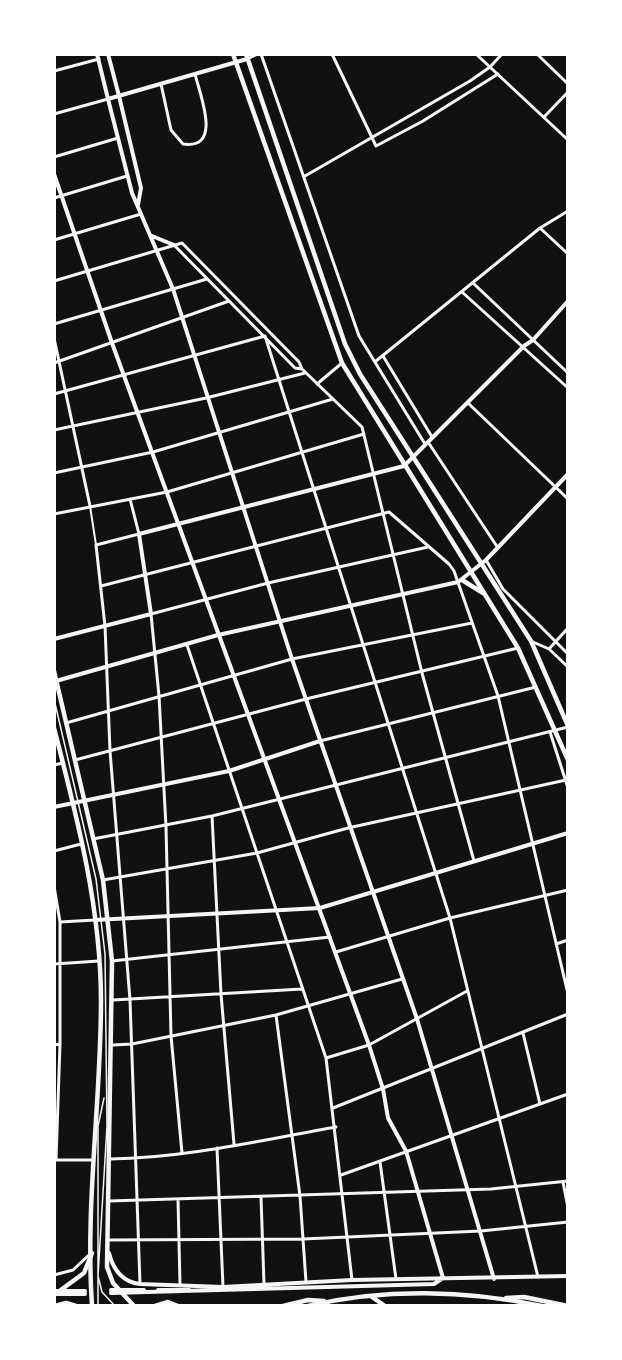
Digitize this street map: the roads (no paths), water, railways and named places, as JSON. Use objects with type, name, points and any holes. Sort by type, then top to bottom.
[{"type":"main road","points":[[108,54],[141,188],[138,206]]},
{"type":"main road","points":[[233,54],[342,363],[518,648],[537,687],[552,731],[568,760]]},
{"type":"main road","points":[[98,56],[128,176],[141,214],[159,250],[173,289],[206,398],[244,507],[348,828],[417,1019],[453,1134],[494,1279]]},
{"type":"main road","points":[[108,99],[236,62],[247,56],[345,344],[413,457],[531,641],[568,726]]},
{"type":"main road","points":[[54,174],[112,343],[233,675],[281,799],[369,1045],[383,1089],[388,1118],[406,1151],[432,1233],[443,1278]]},
{"type":"main road","points":[[151,236],[174,245]]},
{"type":"main road","points":[[54,639],[151,614],[139,534],[404,466],[524,346],[533,340],[568,301]]},
{"type":"main road","points":[[56,681],[219,635],[460,581],[481,565],[568,474]]},
{"type":"main road","points":[[460,581],[486,595]]},
{"type":"main road","points":[[54,671],[75,760],[82,844],[95,920],[99,961],[101,1000],[93,1160],[92,1306]]},
{"type":"main road","points":[[54,728],[63,763],[93,839],[103,880],[104,919],[112,961],[113,1045],[107,1243],[108,1272],[112,1290]]},
{"type":"main road","points":[[54,807],[229,771],[320,741]]},
{"type":"main road","points":[[95,920],[320,908],[568,833]]},
{"type":"main road","points":[[107,1243],[111,1262],[119,1274],[130,1282],[140,1284],[222,1289],[264,1284],[352,1280],[568,1276]]},
{"type":"main road","points":[[54,1293],[66,1287],[86,1270],[92,1253]]},
{"type":"main road","points":[[112,1290],[434,1284],[443,1278]]},
{"type":"main road","points":[[112,1290],[126,1297],[134,1306]]},
{"type":"main road","points":[[54,1293],[85,1292]]},
{"type":"main road","points":[[309,1306],[371,1296],[452,1294],[505,1299],[542,1306]]},
{"type":"main road","points":[[371,1296],[385,1306]]},
{"type":"main road","points":[[505,1299],[524,1297],[568,1306]]},
{"type":"main road","points":[[284,1306],[308,1300],[329,1301]]},
{"type":"main road","points":[[155,1306],[168,1302],[178,1306]]},
{"type":"main road","points":[[55,1306],[66,1303],[76,1306]]},
{"type":"street","points":[[247,56],[259,54],[305,176],[359,336],[426,443],[498,548]]},
{"type":"street","points":[[332,54],[375,146],[379,146],[498,74]]},
{"type":"street","points":[[476,54],[568,140]]},
{"type":"street","points":[[305,176],[490,67],[502,54]]},
{"type":"street","points":[[537,54],[568,84]]},
{"type":"street","points":[[54,71],[98,56]]},
{"type":"street","points":[[161,84],[175,138],[183,144],[198,143],[207,131],[195,74]]},
{"type":"street","points":[[544,117],[568,92]]},
{"type":"street","points":[[54,114],[108,99]]},
{"type":"street","points":[[54,157],[118,138]]},
{"type":"street","points":[[54,198],[128,176]]},
{"type":"street","points":[[376,361],[540,228],[568,211]]},
{"type":"street","points":[[54,240],[141,214]]},
{"type":"street","points":[[540,228],[568,254]]},
{"type":"street","points":[[54,280],[182,243],[299,362],[304,371],[362,427],[422,673],[474,861]]},
{"type":"street","points":[[174,245],[295,368],[304,371]]},
{"type":"street","points":[[54,324],[207,279]]},
{"type":"street","points":[[473,283],[568,373]]},
{"type":"street","points":[[462,292],[568,388]]},
{"type":"street","points":[[54,363],[229,301]]},
{"type":"street","points":[[54,394],[123,373],[265,336]]},
{"type":"street","points":[[265,336],[450,918],[538,1277]]},
{"type":"street","points":[[54,338],[90,506],[105,626],[110,751],[128,959],[140,1284]]},
{"type":"street","points":[[383,356],[432,437]]},
{"type":"street","points":[[317,384],[342,363]]},
{"type":"street","points":[[54,430],[206,398],[304,371]]},
{"type":"street","points":[[54,473],[153,452],[333,399]]},
{"type":"street","points":[[468,403],[568,499]]},
{"type":"street","points":[[54,514],[167,492],[364,434]]},
{"type":"street","points":[[96,545],[139,534],[130,499]]},
{"type":"street","points":[[101,586],[388,512],[449,564],[460,581],[498,696],[568,994]]},
{"type":"street","points":[[182,1153],[171,1036],[164,784],[151,614],[268,583],[428,547]]},
{"type":"street","points":[[486,560],[503,589],[568,654]]},
{"type":"street","points":[[66,723],[292,659],[472,623]]},
{"type":"street","points":[[549,649],[568,628]]},
{"type":"street","points":[[531,641],[549,649],[568,667]]},
{"type":"street","points":[[187,645],[326,1058],[344,1194],[352,1280]]},
{"type":"street","points":[[75,760],[306,699],[422,673],[518,648]]},
{"type":"street","points":[[320,741],[432,711],[537,687]]},
{"type":"street","points":[[93,839],[166,827],[242,809],[568,726]]},
{"type":"street","points":[[552,731],[568,788]]},
{"type":"street","points":[[54,765],[63,763]]},
{"type":"street","points":[[103,880],[257,853],[348,828],[566,780]]},
{"type":"street","points":[[212,816],[223,1027],[234,1144]]},
{"type":"street","points":[[54,851],[82,844]]},
{"type":"street","points":[[54,886],[60,922],[60,1044],[56,1086],[55,1160],[93,1160]]},
{"type":"street","points":[[336,952],[450,918],[568,890]]},
{"type":"street","points":[[60,922],[95,920]]},
{"type":"street","points":[[112,961],[330,937]]},
{"type":"street","points":[[556,944],[568,940]]},
{"type":"street","points":[[54,964],[99,961]]},
{"type":"street","points":[[113,1045],[132,1044],[276,1015],[402,979]]},
{"type":"street","points":[[113,1000],[302,989]]},
{"type":"street","points":[[326,1058],[369,1045],[468,991]]},
{"type":"street","points":[[54,1001],[60,1000]]},
{"type":"street","points":[[333,1108],[568,1014]]},
{"type":"street","points":[[276,1015],[300,1196],[306,1282]]},
{"type":"street","points":[[523,1033],[540,1104]]},
{"type":"street","points":[[54,1045],[60,1044]]},
{"type":"street","points":[[341,1175],[568,1094]]},
{"type":"street","points":[[110,1159],[218,1148],[336,1127]]},
{"type":"street","points":[[218,1148],[222,1289]]},
{"type":"street","points":[[380,1161],[396,1279]]},
{"type":"street","points":[[109,1201],[300,1196],[383,1191],[419,1192],[516,1187],[568,1181]]},
{"type":"street","points":[[563,1182],[568,1208]]},
{"type":"street","points":[[261,1197],[264,1284]]},
{"type":"street","points":[[178,1199],[180,1285]]},
{"type":"street","points":[[107,1243],[303,1239],[390,1233],[481,1231],[568,1222]]},
{"type":"street","points":[[54,1275],[73,1270],[92,1253]]},
{"type":"lane","points":[[54,699],[104,919],[106,1167],[99,1283],[104,1295],[115,1306]]},
{"type":"lane","points":[[98,1306],[98,1126],[105,1095]]}]
